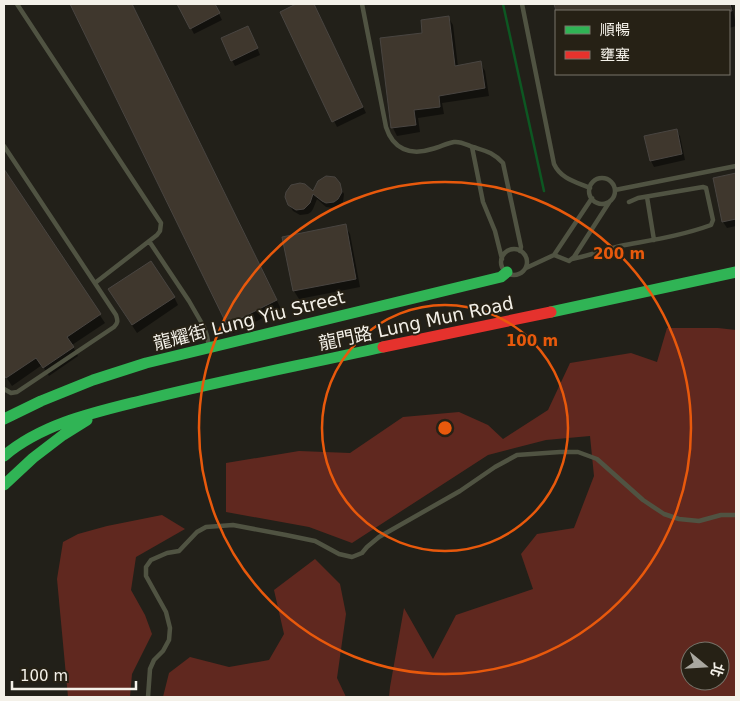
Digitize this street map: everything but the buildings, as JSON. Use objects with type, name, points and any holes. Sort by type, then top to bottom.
[{"type":"street","name":"龍耀街 Lung Yiu Street","points":[[4,418],[92,380],[146,363],[501,277],[507,272]]},
{"type":"street","name":"龍門路 Lung Mun Road","points":[[4,456],[26,439],[53,426],[104,410],[184,390],[736,272]]},
{"type":"street","name":"龍門路 Lung Mun Road","points":[[4,485],[32,458],[63,435],[104,410]]},
{"type":"lane","points":[[17,4],[161,223],[160,231],[95,283]]},
{"type":"lane","points":[[362,4],[389,137],[394,143],[410,151],[421,152],[431,150],[457,141],[486,150],[497,156],[503,163],[521,247],[520,251]]},
{"type":"lane","points":[[522,4],[554,164],[557,171],[564,177],[590,188]]},
{"type":"lane","points":[[4,146],[118,320],[114,327],[17,392],[11,393],[4,389]]},
{"type":"lane","points":[[472,147],[483,202],[495,231],[503,267],[513,275],[521,273],[526,268],[554,255],[592,198]]},
{"type":"lane","points":[[615,190],[736,166]]},
{"type":"lane","points":[[572,259],[613,198],[615,190],[609,180],[601,178],[594,181],[590,188],[592,198],[602,204],[610,201]]},
{"type":"lane","points":[[554,255],[569,261],[618,247],[691,232],[711,225],[713,220],[706,188],[703,187],[638,198],[629,202]]},
{"type":"lane","points":[[647,197],[654,240]]},
{"type":"lane","points":[[148,241],[189,301],[204,327],[209,348]]},
{"type":"lane","points":[[502,259],[506,252],[510,250],[520,251],[527,258],[526,268]]},
{"type":"lane","points":[[148,697],[150,669],[154,660],[170,640],[170,628],[166,612],[146,576],[146,567],[151,560],[167,553],[179,551],[197,532],[206,527],[233,525],[315,541],[339,554],[352,558],[362,553],[366,547],[379,537],[460,491],[495,467],[517,455],[560,452],[578,452],[597,459],[643,500],[664,514],[678,519],[699,521],[721,515],[736,515]]},
{"type":"shaded area","points":[[667,328],[736,330],[736,697],[389,697],[404,608],[433,659],[456,615],[533,589],[521,554],[537,534],[574,528],[594,476],[590,436],[546,440],[488,455],[352,543],[309,527],[226,512],[226,463],[299,451],[350,453],[403,417],[459,412],[488,425],[503,439],[548,410],[570,363],[631,353],[657,362]]},
{"type":"shaded area","points":[[162,515],[185,529],[136,557],[131,590],[145,615],[152,634],[132,674],[130,697],[68,697],[57,579],[63,542],[78,534],[107,526]]},
{"type":"shaded area","points":[[315,559],[340,584],[346,614],[337,678],[346,697],[163,697],[169,673],[190,657],[229,667],[269,660],[284,634],[274,590]]},
{"type":"waterway","points":[[503,4],[544,191]]},
{"type":"traffic: fast","points":[[4,419],[41,401],[93,380],[146,363],[501,277],[507,272]]},
{"type":"traffic: fast","points":[[551,312],[736,272]]},
{"type":"traffic: fast","points":[[4,456],[36,435],[89,414],[203,386],[383,347]]},
{"type":"traffic: fast","points":[[4,485],[33,458],[63,435],[87,420]]},
{"type":"traffic: jam","points":[[383,347],[551,312]]}]
